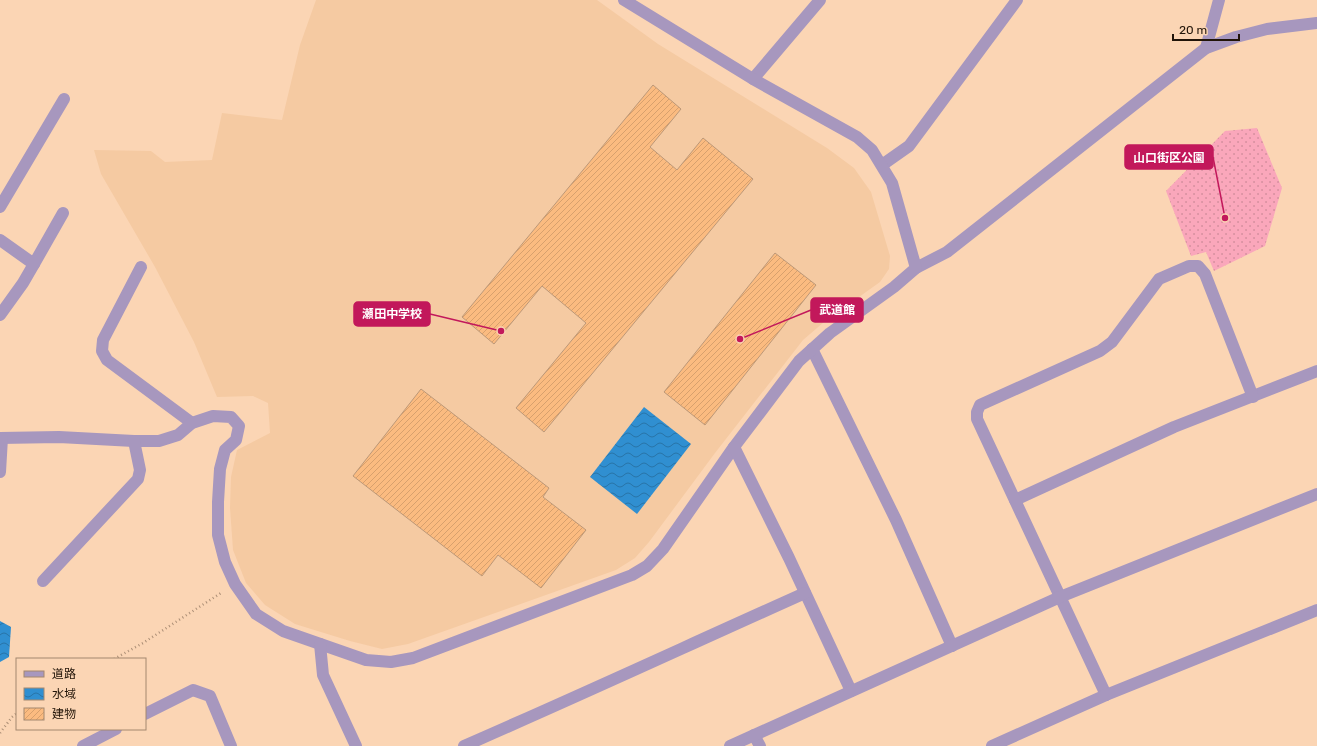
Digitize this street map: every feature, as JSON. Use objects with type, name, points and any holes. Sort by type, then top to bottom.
[{"type":"street","points":[[624,0],[753,79],[857,137],[872,150],[892,183],[916,268]]},
{"type":"street","points":[[753,79],[820,0]]},
{"type":"street","points":[[882,165],[909,146],[1017,0]]},
{"type":"street","points":[[1206,48],[1219,0]]},
{"type":"street","points":[[0,472],[1,438],[59,436],[134,441],[159,441],[178,435],[192,423],[213,416],[231,417],[239,426],[236,440],[225,450],[220,470],[218,535],[225,562],[235,584],[256,614],[283,631],[366,660],[391,662],[413,658],[632,575],[647,566],[662,549],[734,447],[799,361],[830,333],[894,287],[916,268],[947,252],[1206,48],[1236,37],[1267,29],[1317,23]]},
{"type":"street","points":[[0,207],[64,99]]},
{"type":"street","points":[[0,315],[23,283],[63,213]]},
{"type":"street","points":[[0,240],[34,264]]},
{"type":"street","points":[[1106,694],[977,419],[977,412],[980,405],[1100,351],[1112,342],[1158,279],[1189,266],[1198,266],[1205,274],[1253,397]]},
{"type":"street","points":[[140,267],[103,340],[102,351],[107,360],[192,423]]},
{"type":"street","points":[[812,349],[896,520],[952,646]]},
{"type":"street","points":[[1015,500],[1174,427],[1317,371]]},
{"type":"street","points":[[43,581],[138,479],[140,470],[134,441]]},
{"type":"street","points":[[734,447],[851,691]]},
{"type":"street","points":[[730,746],[1060,597],[1317,494]]},
{"type":"street","points":[[464,746],[805,593]]},
{"type":"street","points":[[992,746],[1106,694],[1317,610]]},
{"type":"street","points":[[320,644],[323,675],[356,746]]},
{"type":"street","points":[[146,713],[192,690],[210,696],[231,746]]},
{"type":"street","points":[[83,746],[114,730]]},
{"type":"street","points":[[754,735],[760,746]]},
{"type":"path","points":[[116,658],[174,624],[235,584]]},
{"type":"path","points":[[0,733],[12,716],[16,714]]},
{"type":"shaded area","points":[[316,0],[597,0],[658,44],[827,148],[854,168],[871,192],[890,256],[889,269],[880,282],[824,322],[803,340],[715,453],[649,542],[635,558],[616,570],[408,644],[382,649],[295,624],[265,605],[246,583],[233,550],[230,508],[231,477],[237,450],[270,433],[268,403],[253,396],[217,397],[194,342],[155,267],[101,174],[94,150],[151,151],[165,162],[212,160],[222,113],[282,120],[300,45]]},
{"type":"shaded area","points":[[1257,128],[1282,188],[1265,246],[1214,271],[1206,252],[1191,256],[1166,191],[1225,131]]},
{"type":"water","points":[[644,407],[691,444],[637,514],[590,477]]},
{"type":"water","points":[[0,621],[11,627],[9,657],[0,662]]},
{"type":"building","points":[[653,85],[681,109],[650,147],[677,170],[703,138],[753,179],[544,432],[516,408],[586,323],[542,286],[494,344],[462,317]]},
{"type":"building","points":[[775,253],[816,285],[705,425],[664,392]]},
{"type":"building","points":[[421,389],[549,488],[543,497],[586,530],[541,588],[498,555],[482,576],[353,476]]},
{"type":"place","name":"山口街区公園","points":[[1225,218]]},
{"type":"place","name":"瀬田中学校","points":[[501,331]]},
{"type":"place","name":"武道館","points":[[740,339]]}]
